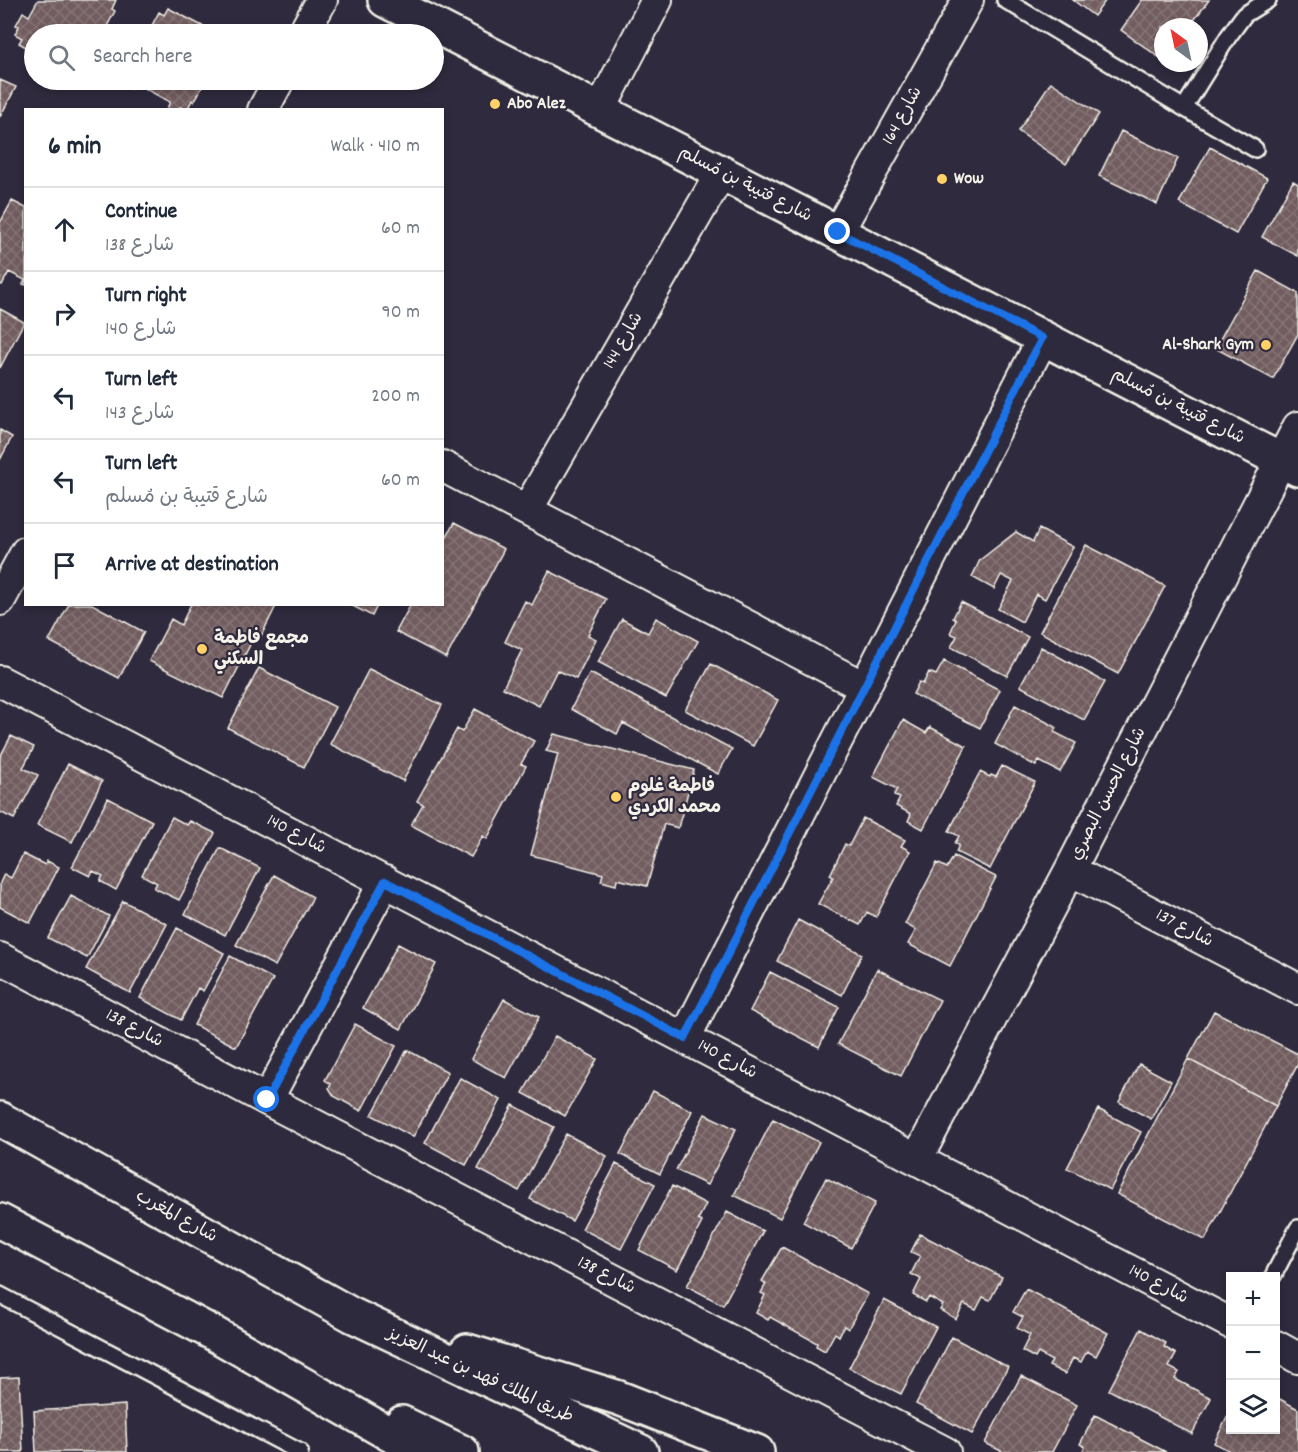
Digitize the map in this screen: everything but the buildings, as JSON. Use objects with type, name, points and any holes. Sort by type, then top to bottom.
[{"type":"main road","name":"شارع قتيبة بن مُسلم","points":[[385,0],[432,24]]},
{"type":"main road","name":"شارع قتيبة بن مُسلم","points":[[444,30],[1289,465]]},
{"type":"main road","name":"شارع المغرب","points":[[0,1119],[352,1315]]},
{"type":"main road","points":[[0,1221],[211,1332],[421,1452]]},
{"type":"main road","name":"طريق الملك فهد بن عبد العزيز","points":[[352,1315],[641,1452]]},
{"type":"main road","points":[[352,1315],[619,1398],[757,1452]]},
{"type":"main road","points":[[211,1332],[462,1452]]},
{"type":"street","points":[[309,24],[322,0]]},
{"type":"street","points":[[600,110],[657,0]]},
{"type":"street","name":"شارع 164","points":[[838,232],[968,0]]},
{"type":"street","points":[[264,108],[274,90]]},
{"type":"street","name":"شارع 144","points":[[527,510],[721,172]]},
{"type":"street","points":[[685,1038],[1042,338]]},
{"type":"street","name":"شارع الحسن البصري","points":[[917,1159],[1289,465],[1298,428]]},
{"type":"street","points":[[444,467],[864,687]]},
{"type":"street","points":[[0,600],[24,556]]},
{"type":"street","name":"شارع 140","points":[[0,681],[1226,1321]]},
{"type":"street","name":"شارع 137","points":[[1070,870],[1298,989]]},
{"type":"street","points":[[267,1100],[385,881]]},
{"type":"street","name":"شارع 138","points":[[0,958],[267,1100],[945,1452]]},
{"type":"street","points":[[1280,1349],[1298,1358]]},
{"type":"lane","points":[[1005,0],[1255,149]]},
{"type":"lane","points":[[1184,108],[1244,15],[1268,0]]},
{"type":"lane","points":[[1275,1272],[1298,1228]]},
{"type":"lane","points":[[0,1295],[300,1452]]},
{"type":"place","name":"Abo Alez","points":[[495,104]]},
{"type":"place","name":"Wow","points":[[942,179]]},
{"type":"place","name":"Al-Shark Gym","points":[[1266,345]]},
{"type":"place","name":"مجمع فاطمة السكني","points":[[202,649]]},
{"type":"place","name":"فاطمة غلوم محمد الكردي","points":[[616,797]]},
{"type":"route","points":[[267,1100],[385,881],[685,1038],[1042,338],[838,232]]}]
